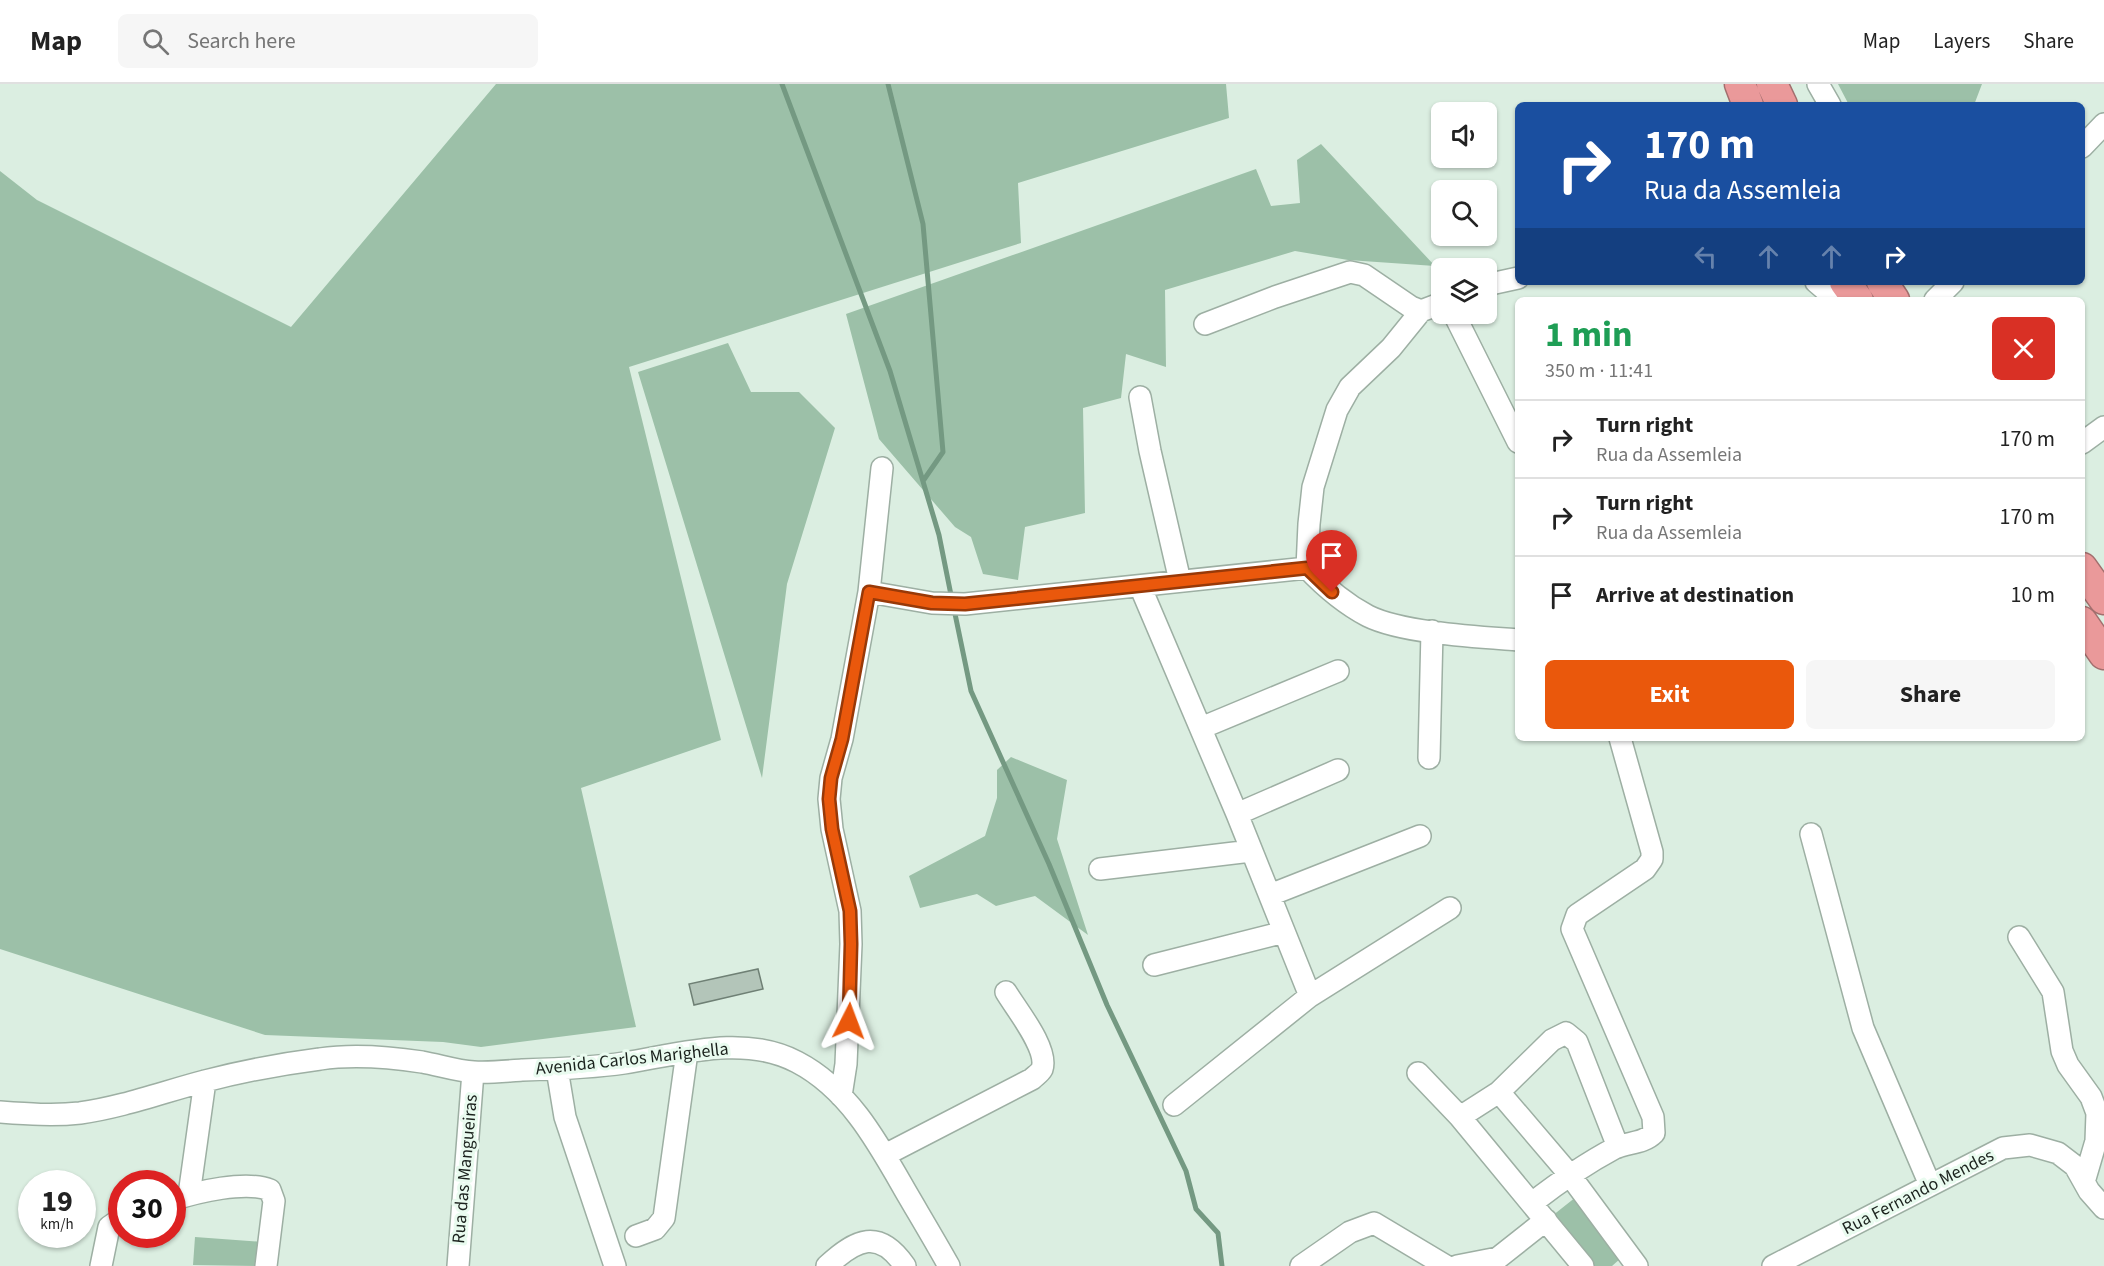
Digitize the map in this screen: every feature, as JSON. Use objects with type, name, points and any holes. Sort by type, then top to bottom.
[{"type":"highway","points":[[1740,84],[1747,102]]},
{"type":"highway","points":[[1772,84],[1781,102]]},
{"type":"highway","points":[[2085,572],[2104,599]]},
{"type":"highway","points":[[2085,626],[2104,654]]},
{"type":"street","points":[[1788,84],[1792,102]]},
{"type":"street","points":[[1818,84],[1828,102]]},
{"type":"street","points":[[2085,144],[2104,124]]},
{"type":"street","points":[[1205,324],[1350,272],[1364,275],[1411,307],[1421,310]]},
{"type":"street","points":[[1497,283],[1515,279]]},
{"type":"street","points":[[1820,285],[1834,297]]},
{"type":"street","points":[[1934,293],[1948,285]]},
{"type":"street","points":[[1431,307],[1421,310],[1390,348],[1350,387],[1336,410],[1313,487],[1307,568],[1342,601],[1370,617],[1403,627],[1515,640]]},
{"type":"street","points":[[1459,324],[1515,436]]},
{"type":"street","points":[[1140,397],[1179,581]]},
{"type":"street","points":[[2085,441],[2104,427]]},
{"type":"street","points":[[841,1096],[846,1064],[851,944],[850,911],[832,829],[829,799],[831,778],[842,739],[869,592],[882,468]]},
{"type":"street","points":[[869,592],[932,603],[965,604],[1307,568]]},
{"type":"street","points":[[1140,586],[1237,814],[1310,996]]},
{"type":"street","points":[[1429,758],[1432,631]]},
{"type":"street","points":[[1201,728],[1338,671]]},
{"type":"street","points":[[1532,1203],[1569,1174],[1618,1147],[1649,1138],[1654,1133],[1653,1117],[1572,929],[1577,915],[1645,869],[1652,859],[1621,741]]},
{"type":"street","points":[[1237,814],[1338,770]]},
{"type":"street","points":[[1811,834],[1863,1028],[1930,1185]]},
{"type":"street","points":[[1270,895],[1420,836]]},
{"type":"street","points":[[1100,869],[1251,851]]},
{"type":"street","points":[[1174,1105],[1310,996],[1450,908]]},
{"type":"street","points":[[1154,965],[1284,932]]},
{"type":"street","points":[[2019,937],[2053,992],[2062,1051],[2068,1065],[2091,1097],[2097,1113],[2096,1141],[2084,1182]]},
{"type":"street","points":[[885,1155],[1032,1079],[1041,1070],[1043,1057],[1039,1046],[1006,992]]},
{"type":"street","points":[[1460,1117],[1499,1092],[1552,1040],[1566,1033],[1576,1042],[1618,1147]]},
{"type":"street","name":"Avenida Carlos Marighella","points":[[0,1112],[32,1115],[80,1113],[127,1104],[263,1067],[326,1058],[370,1057],[420,1062],[473,1072],[557,1069],[622,1063],[687,1052],[741,1048],[779,1054],[811,1070],[841,1096],[861,1120],[885,1155],[949,1266]]},
{"type":"street","points":[[636,1236],[656,1229],[664,1218],[687,1052]]},
{"type":"street","points":[[557,1069],[565,1117],[615,1266]]},
{"type":"street","name":"Rua das Mangueiras","points":[[458,1266],[473,1072]]},
{"type":"street","points":[[1418,1073],[1460,1117],[1583,1266]]},
{"type":"street","points":[[186,1174],[205,1081]]},
{"type":"street","points":[[1499,1092],[1569,1174],[1637,1266]]},
{"type":"street","name":"Rua Fernando Mendes","points":[[1773,1266],[1817,1256],[1930,1185],[2003,1148],[2030,1145],[2058,1153],[2075,1167],[2088,1191],[2104,1208]]},
{"type":"street","points":[[186,1197],[248,1186],[261,1186],[270,1190],[274,1200],[266,1266]]},
{"type":"street","points":[[1457,1266],[1498,1258],[1546,1220]]},
{"type":"street","points":[[1301,1266],[1350,1232],[1374,1223],[1446,1266]]},
{"type":"street","points":[[101,1266],[108,1232]]},
{"type":"street","points":[[827,1266],[843,1251],[865,1240],[879,1241],[897,1254],[905,1266]]},
{"type":"green space","points":[[496,84],[1226,84],[1229,118],[1018,183],[1021,243],[629,367],[721,740],[581,788],[636,1027],[481,1047],[443,1042],[265,1035],[0,949],[0,171],[37,200],[291,327]]},
{"type":"green space","points":[[1838,84],[1982,84],[1975,102],[1847,102]]},
{"type":"green space","points":[[1321,144],[1431,262],[1431,266],[1348,260],[1295,251],[1165,290],[1166,367],[1126,354],[1121,398],[1083,408],[1085,513],[1025,527],[1018,580],[983,574],[971,537],[955,527],[879,439],[846,314],[1256,169],[1271,206],[1300,203],[1297,160]]},
{"type":"green space","points":[[728,343],[751,392],[799,392],[835,428],[787,584],[762,778],[638,372]]},
{"type":"green space","points":[[1011,757],[1067,780],[1057,839],[1088,935],[1035,896],[996,906],[977,894],[920,908],[909,876],[985,836],[997,798],[997,770]]},
{"type":"green space","points":[[1581,1193],[1629,1251],[1612,1266],[1593,1266],[1552,1216]]},
{"type":"green space","points":[[195,1237],[263,1242],[261,1266],[193,1265]]},
{"type":"building","points":[[758,969],[763,989],[694,1005],[689,984]]},
{"type":"waterway","points":[[782,84],[890,371],[939,535],[952,600]]},
{"type":"waterway","points":[[888,84],[923,224],[943,452],[923,481]]},
{"type":"waterway","points":[[954,609],[971,691],[1049,864],[1107,1005],[1186,1171],[1196,1209],[1218,1233],[1222,1266]]},
{"type":"route","points":[[849,1021],[850,911],[832,829],[829,799],[831,778],[842,739],[869,592],[932,603],[965,604],[1307,568],[1332,592]]}]
